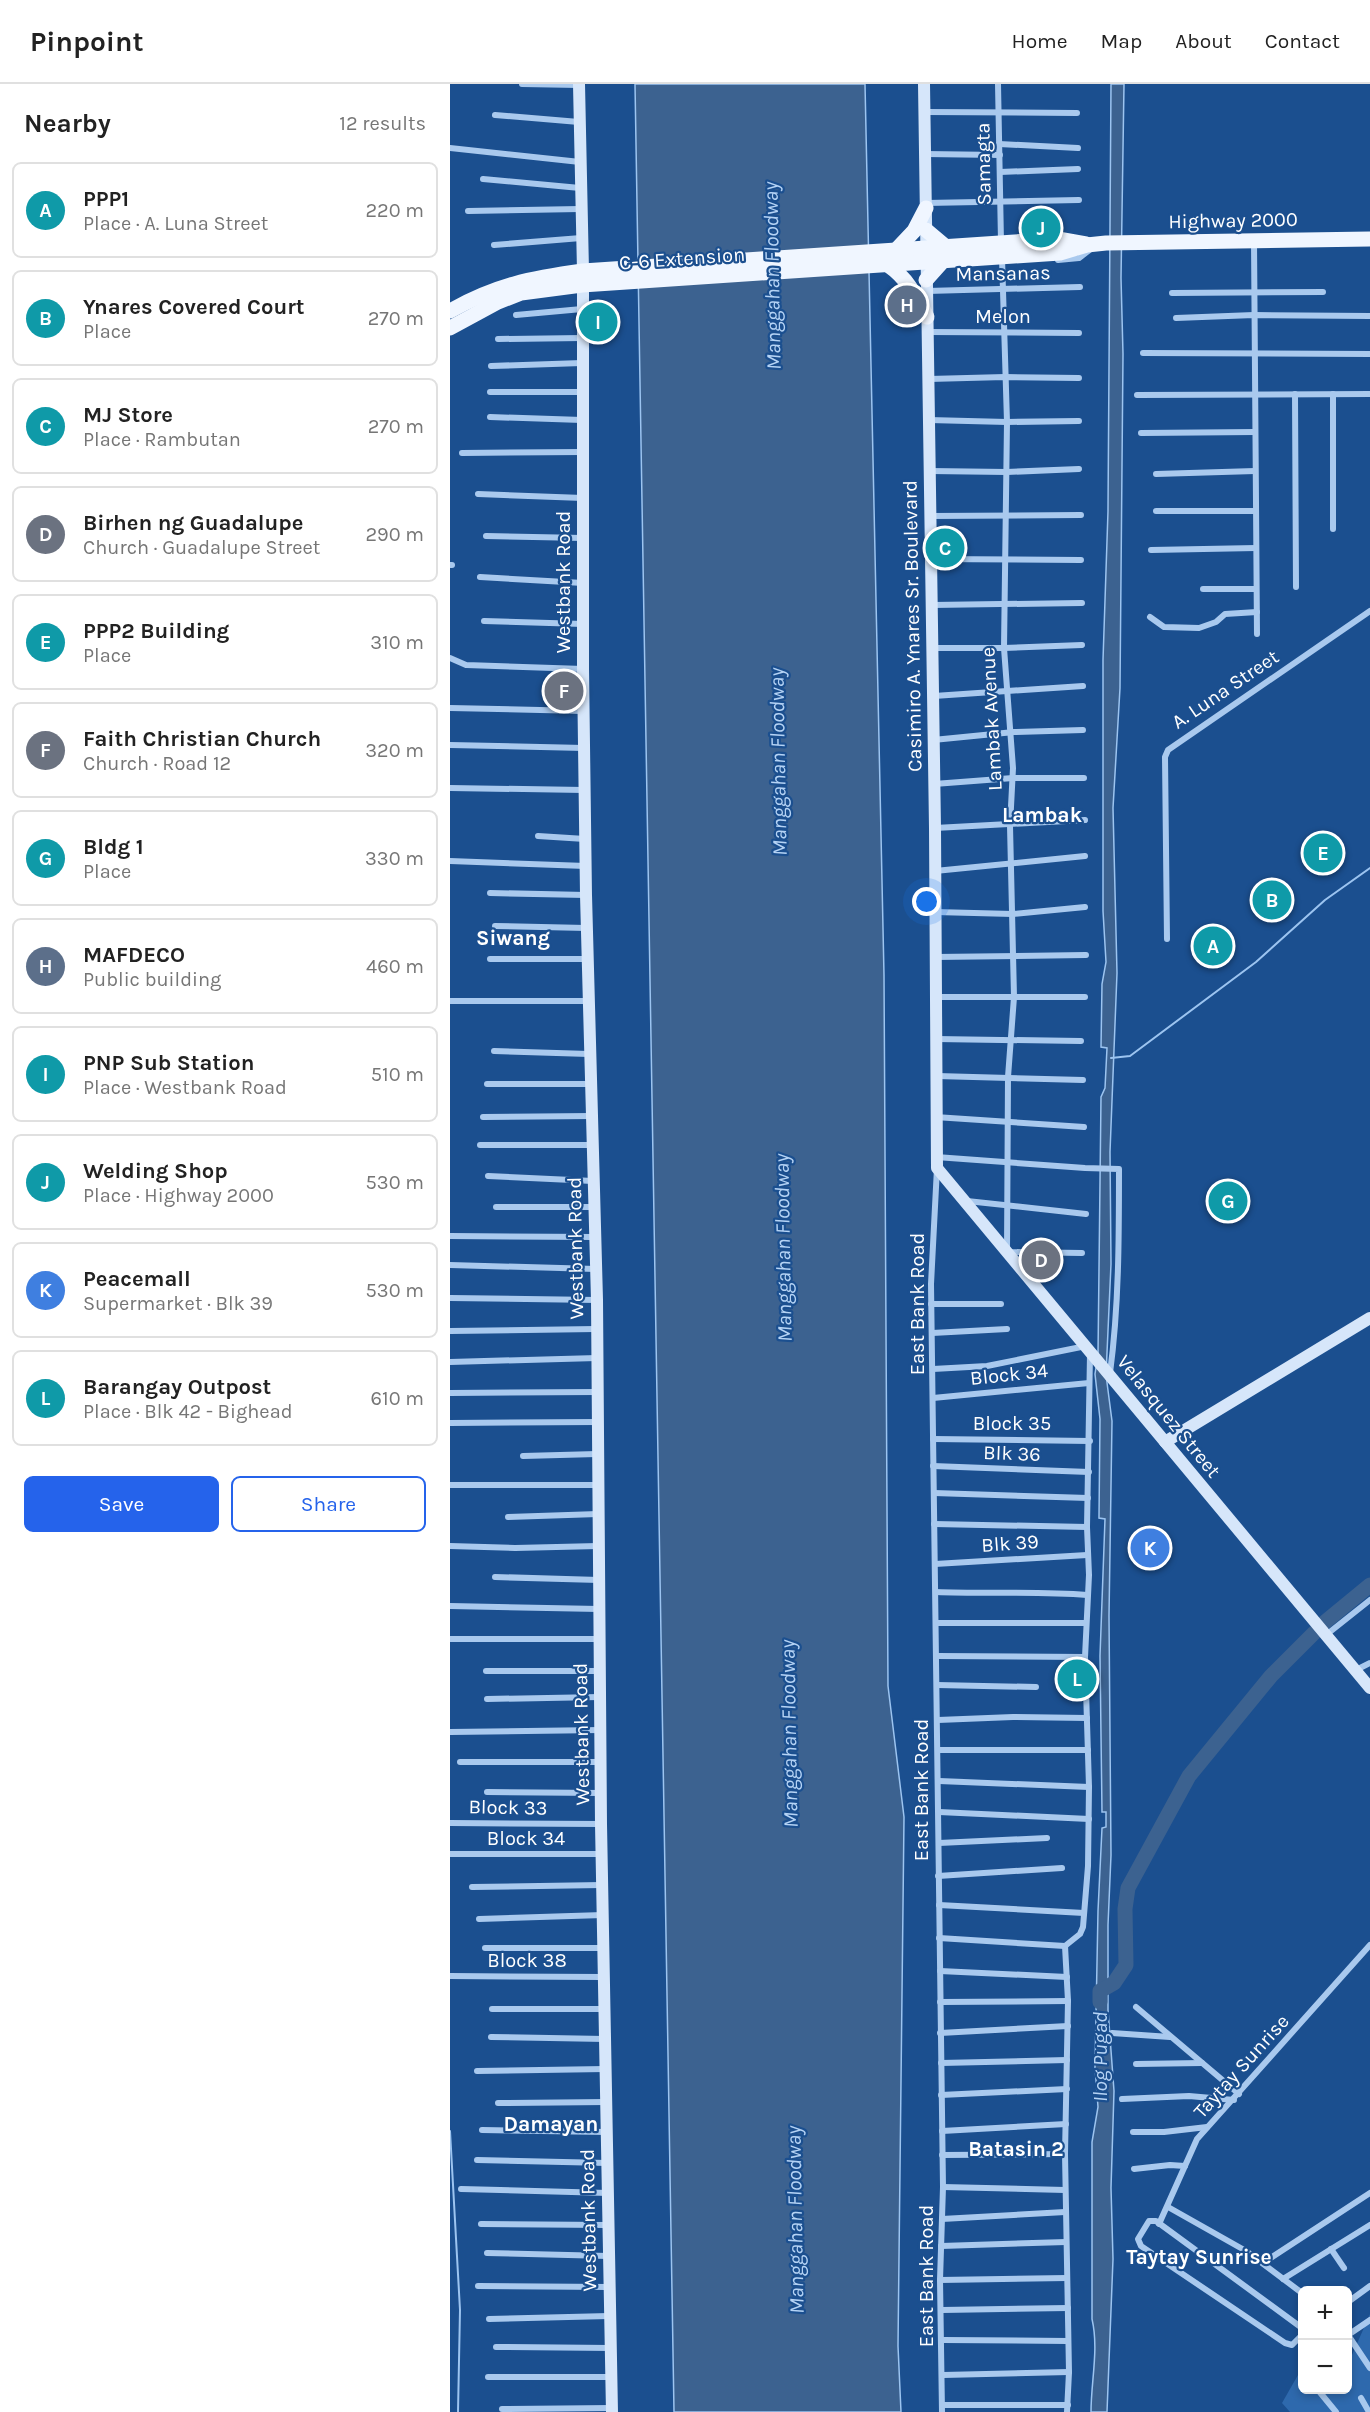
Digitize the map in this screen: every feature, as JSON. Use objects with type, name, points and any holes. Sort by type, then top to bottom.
[{"type":"main road","points":[[926,205],[914,231],[890,257],[911,286],[927,325]]},
{"type":"main road","points":[[926,230],[935,257],[926,285]]},
{"type":"main road","name":"Highway 2000","points":[[935,257],[1060,253],[1096,244],[1370,239]]},
{"type":"main road","name":"C-6 Extension","points":[[450,311],[516,281],[583,278],[634,284],[890,257]]},
{"type":"main road","name":"C-6 Extension","points":[[450,328],[498,302],[521,293],[633,267],[935,257]]},
{"type":"street","points":[[522,84],[579,84]]},
{"type":"street","name":"Westbank Road","points":[[579,84],[583,278],[585,866],[597,1300],[601,1824],[612,2410]]},
{"type":"street","points":[[924,84],[926,230]]},
{"type":"street","name":"Samagta","points":[[998,84],[1002,255]]},
{"type":"street","points":[[925,112],[1077,113]]},
{"type":"street","points":[[495,116],[580,122]]},
{"type":"street","points":[[999,144],[1078,148]]},
{"type":"street","points":[[450,148],[580,162]]},
{"type":"street","points":[[925,154],[1000,155]]},
{"type":"street","points":[[1000,172],[1078,169]]},
{"type":"street","points":[[483,179],[580,188]]},
{"type":"street","points":[[926,205],[1000,200],[1079,200]]},
{"type":"street","points":[[468,211],[580,209]]},
{"type":"street","points":[[494,245],[581,238]]},
{"type":"street","points":[[1254,240],[1257,634]]},
{"type":"street","name":"Lambak Avenue","points":[[1002,255],[1007,422],[1004,648],[1013,778],[1010,865],[1014,957],[1012,1039],[1008,1077],[1007,1252]]},
{"type":"street","name":"Mansanas","points":[[926,285],[1003,290],[1080,287]]},
{"type":"street","name":"Casimiro A. Ynares Sr. Boulevard","points":[[926,285],[935,828],[936,1162]]},
{"type":"street","points":[[1172,293],[1323,292]]},
{"type":"street","points":[[516,315],[582,309]]},
{"type":"street","points":[[1176,318],[1254,315],[1370,316]]},
{"type":"street","name":"Melon","points":[[927,325],[1004,333],[1079,333]]},
{"type":"street","points":[[498,339],[582,338]]},
{"type":"street","points":[[1143,353],[1370,354]]},
{"type":"street","points":[[491,366],[582,363]]},
{"type":"street","points":[[929,379],[1079,378]]},
{"type":"street","points":[[490,392],[582,392]]},
{"type":"street","points":[[1295,394],[1296,587]]},
{"type":"street","points":[[1333,394],[1333,529]]},
{"type":"street","points":[[1137,395],[1370,394]]},
{"type":"street","points":[[490,417],[582,420]]},
{"type":"street","points":[[928,420],[1079,421]]},
{"type":"street","points":[[1141,434],[1255,432]]},
{"type":"street","points":[[462,453],[583,452]]},
{"type":"street","points":[[929,471],[1007,472],[1079,469]]},
{"type":"street","points":[[1156,474],[1255,471]]},
{"type":"street","points":[[478,494],[583,498]]},
{"type":"street","points":[[1156,511],[1256,511]]},
{"type":"street","points":[[930,516],[1081,515]]},
{"type":"street","points":[[486,536],[584,538]]},
{"type":"street","points":[[1151,550],[1256,548]]},
{"type":"street","points":[[930,559],[1081,560]]},
{"type":"street","points":[[480,577],[583,583]]},
{"type":"street","points":[[1203,589],[1256,589]]},
{"type":"street","points":[[931,605],[1082,603]]},
{"type":"street","points":[[1150,617],[1164,627],[1199,628],[1209,625],[1225,614],[1257,612]]},
{"type":"street","name":"A. Luna Street","points":[[1167,939],[1165,757],[1168,750],[1370,612]]},
{"type":"street","points":[[484,621],[584,624]]},
{"type":"street","points":[[932,648],[1082,645]]},
{"type":"street","points":[[450,658],[466,665],[583,669]]},
{"type":"street","points":[[932,696],[1083,686]]},
{"type":"street","points":[[450,708],[584,711]]},
{"type":"street","points":[[933,740],[1010,733],[1083,730]]},
{"type":"street","points":[[450,746],[585,748]]},
{"type":"street","points":[[933,784],[1013,778],[1084,778]]},
{"type":"street","points":[[450,788],[586,790]]},
{"type":"street","points":[[935,828],[1010,826],[1085,820]]},
{"type":"street","points":[[538,836],[585,839]]},
{"type":"street","points":[[935,871],[1085,856]]},
{"type":"street","points":[[450,861],[585,866]]},
{"type":"street","points":[[490,893],[586,895]]},
{"type":"street","points":[[934,912],[1013,914],[1085,907]]},
{"type":"street","points":[[495,926],[587,928]]},
{"type":"street","points":[[934,957],[1086,955]]},
{"type":"street","points":[[490,959],[587,959]]},
{"type":"street","points":[[935,997],[1085,997]]},
{"type":"street","points":[[450,1001],[588,1001]]},
{"type":"street","points":[[935,1039],[1081,1041]]},
{"type":"street","points":[[494,1051],[589,1054]]},
{"type":"street","points":[[936,1076],[1083,1080]]},
{"type":"street","points":[[487,1084],[591,1084]]},
{"type":"street","points":[[483,1116],[592,1116]]},
{"type":"street","points":[[935,1117],[1084,1127]]},
{"type":"street","points":[[480,1145],[592,1145]]},
{"type":"street","points":[[936,1162],[1116,1169],[1119,1231],[1114,1344],[1110,1374]]},
{"type":"street","name":"Velasquez Street","points":[[936,1162],[964,1201],[1370,1688]]},
{"type":"street","name":"East Bank Road","points":[[936,1162],[931,1305],[939,1750],[938,1876],[943,2187],[940,2280],[943,2340],[942,2409]]},
{"type":"street","points":[[488,1176],[593,1181]]},
{"type":"street","points":[[964,1201],[1086,1214]]},
{"type":"street","points":[[496,1207],[593,1207]]},
{"type":"street","points":[[450,1236],[594,1237]]},
{"type":"street","points":[[1007,1252],[1082,1253]]},
{"type":"street","points":[[450,1265],[596,1269]]},
{"type":"street","points":[[450,1298],[597,1300]]},
{"type":"street","points":[[931,1305],[1001,1304]]},
{"type":"street","points":[[1165,1442],[1370,1318]]},
{"type":"street","points":[[450,1331],[596,1329]]},
{"type":"street","points":[[932,1333],[1007,1329]]},
{"type":"street","points":[[933,1369],[987,1366],[1088,1348],[1090,1440],[1087,1555],[1089,1575],[1085,1657],[1089,1819],[1088,1866],[1082,1930],[1065,1946],[939,1938]]},
{"type":"street","points":[[450,1362],[597,1358]]},
{"type":"street","name":"Block 34","points":[[933,1398],[1089,1383]]},
{"type":"street","points":[[450,1393],[597,1392]]},
{"type":"street","points":[[450,1423],[598,1422]]},
{"type":"street","name":"Block 35","points":[[933,1439],[1090,1440]]},
{"type":"street","points":[[523,1456],[597,1454]]},
{"type":"street","name":"Blk 36","points":[[933,1466],[1089,1472]]},
{"type":"street","points":[[450,1485],[598,1485]]},
{"type":"street","points":[[934,1492],[1088,1498]]},
{"type":"street","points":[[508,1517],[599,1514]]},
{"type":"street","points":[[934,1524],[1087,1527]]},
{"type":"street","points":[[450,1546],[515,1548],[599,1546]]},
{"type":"street","name":"Blk 39","points":[[935,1564],[1087,1555]]},
{"type":"street","points":[[495,1578],[600,1580]]},
{"type":"street","points":[[936,1592],[1010,1594],[1058,1592],[1087,1595]]},
{"type":"street","points":[[1326,1635],[1370,1600]]},
{"type":"street","points":[[450,1606],[599,1609]]},
{"type":"street","points":[[936,1623],[1086,1623]]},
{"type":"street","points":[[450,1639],[600,1639]]},
{"type":"street","points":[[937,1656],[1085,1657]]},
{"type":"street","points":[[1355,1670],[1369,1663]]},
{"type":"street","points":[[486,1671],[600,1671]]},
{"type":"street","points":[[938,1685],[1036,1687]]},
{"type":"street","points":[[487,1699],[600,1697]]},
{"type":"street","points":[[938,1720],[1013,1717],[1087,1718]]},
{"type":"street","points":[[450,1732],[601,1730]]},
{"type":"street","points":[[939,1750],[1088,1750]]},
{"type":"street","points":[[460,1762],[601,1762]]},
{"type":"street","points":[[939,1781],[1089,1787]]},
{"type":"street","points":[[487,1792],[601,1793]]},
{"type":"street","points":[[939,1812],[1089,1819]]},
{"type":"street","name":"Block 33","points":[[450,1823],[601,1824]]},
{"type":"street","points":[[939,1843],[1047,1838]]},
{"type":"street","name":"Block 34","points":[[450,1854],[602,1854]]},
{"type":"street","points":[[938,1876],[1062,1868]]},
{"type":"street","points":[[472,1887],[602,1886]]},
{"type":"street","points":[[939,1905],[1084,1913]]},
{"type":"street","points":[[479,1919],[603,1915]]},
{"type":"street","points":[[942,2409],[1068,2408],[1065,2154],[1068,2001],[1065,1946]]},
{"type":"street","name":"Taytay Sunrise","points":[[1160,2224],[1197,2139],[1370,1946]]},
{"type":"street","points":[[485,1948],[604,1948]]},
{"type":"street","points":[[940,1971],[1067,1977]]},
{"type":"street","name":"Block 38","points":[[452,1976],[604,1977]]},
{"type":"street","points":[[940,2002],[1068,2001]]},
{"type":"street","points":[[1136,2007],[1239,2094]]},
{"type":"street","points":[[492,2009],[604,2009]]},
{"type":"street","points":[[940,2033],[1068,2026]]},
{"type":"street","points":[[1112,2032],[1170,2037]]},
{"type":"street","points":[[492,2037],[605,2039]]},
{"type":"street","points":[[941,2063],[1067,2060]]},
{"type":"street","points":[[1136,2064],[1202,2063]]},
{"type":"street","points":[[477,2071],[605,2069]]},
{"type":"street","points":[[941,2095],[1067,2089]]},
{"type":"street","points":[[1122,2099],[1189,2096],[1234,2100]]},
{"type":"street","points":[[498,2103],[607,2103]]},
{"type":"street","points":[[942,2130],[1066,2124]]},
{"type":"street","points":[[1133,2132],[1164,2132],[1208,2127]]},
{"type":"street","points":[[482,2130],[607,2132]]},
{"type":"street","points":[[942,2155],[1065,2154]]},
{"type":"street","points":[[477,2160],[608,2163]]},
{"type":"street","points":[[1134,2169],[1170,2165],[1185,2166]]},
{"type":"street","points":[[943,2187],[1065,2190]]},
{"type":"street","points":[[461,2190],[608,2193]]},
{"type":"street","points":[[1263,2263],[1370,2193]]},
{"type":"street","points":[[1168,2207],[1246,2251],[1298,2290]]},
{"type":"street","points":[[942,2219],[1065,2212]]},
{"type":"street","points":[[1298,2325],[1160,2224],[1149,2221],[1138,2239],[1138,2244],[1285,2343],[1292,2345],[1298,2339]]},
{"type":"street","points":[[480,2224],[607,2225]]},
{"type":"street","points":[[1283,2279],[1370,2225]]},
{"type":"street","points":[[941,2246],[1066,2242]]},
{"type":"street","points":[[1331,2249],[1344,2268]]},
{"type":"street","points":[[487,2253],[608,2256]]},
{"type":"street","points":[[940,2280],[1067,2278]]},
{"type":"street","points":[[478,2286],[608,2287]]},
{"type":"street","points":[[1352,2299],[1370,2286]]},
{"type":"street","points":[[942,2310],[1068,2308]]},
{"type":"street","points":[[489,2319],[609,2316]]},
{"type":"street","points":[[1352,2332],[1370,2320]]},
{"type":"street","points":[[943,2340],[1068,2341]]},
{"type":"street","points":[[1350,2340],[1370,2368]]},
{"type":"street","points":[[496,2347],[612,2348]]},
{"type":"street","points":[[943,2374],[1069,2372]]},
{"type":"street","points":[[488,2377],[612,2377]]},
{"type":"street","points":[[1321,2394],[1336,2412]]},
{"type":"street","points":[[1361,2398],[1369,2412]]},
{"type":"street","points":[[502,2409],[612,2410]]},
{"type":"shaded area","points":[[1370,2314],[1370,2412],[1290,2412],[1282,2403],[1298,2375],[1298,2394],[1352,2394],[1352,2355]]},
{"type":"water","name":"Manggahan Floodway","points":[[635,84],[865,84],[884,975],[888,1686],[904,1817],[898,2346],[901,2412],[674,2412]]},
{"type":"water","points":[[1111,84],[1124,84],[1120,688],[1113,808],[1117,973],[1110,1152],[1111,1264],[1106,1375],[1112,1421],[1109,1616],[1111,1855],[1108,2010],[1114,2091],[1111,2188],[1113,2259],[1107,2412],[1091,2412],[1095,2353],[1092,2319],[1092,2142],[1098,2107],[1095,2067],[1098,1911],[1102,1828],[1106,1827],[1106,1812],[1102,1812],[1100,1656],[1105,1519],[1099,1518],[1100,1419],[1095,1374],[1098,1355],[1101,1097],[1105,1088],[1107,1048],[1101,1047],[1102,984],[1106,962],[1103,911],[1103,660],[1108,511]]},
{"type":"waterway","points":[[1111,1058],[1130,1056],[1256,962],[1325,900],[1370,868]]},
{"type":"waterway","name":"Ilog Pugad","points":[[1325,1622],[1370,1585]]},
{"type":"waterway","name":"Ilog Pugad","points":[[1100,2002],[1100,1991],[1114,1983],[1126,1965],[1125,1909],[1128,1888],[1189,1776],[1271,1676],[1314,1633]]},
{"type":"waterway","points":[[450,2131],[460,2310],[458,2412]]},
{"type":"place","name":"Welding Shop","points":[[1041,228]]},
{"type":"place","name":"MAFDECO","points":[[907,305]]},
{"type":"place","name":"PNP Sub Station","points":[[598,322]]},
{"type":"place","name":"MJ Store","points":[[945,548]]},
{"type":"place","name":"Faith Christian Church","points":[[564,691]]},
{"type":"place","name":"PPP2 Building","points":[[1323,853]]},
{"type":"place","name":"Ynares Covered Court","points":[[1272,900]]},
{"type":"place","name":"PPP1","points":[[1213,946]]},
{"type":"place","name":"Bldg 1","points":[[1228,1201]]},
{"type":"place","name":"Birhen ng Guadalupe","points":[[1041,1260]]},
{"type":"place","name":"Peacemall","points":[[1150,1548]]},
{"type":"place","name":"Barangay Outpost","points":[[1077,1679]]},
{"type":"district","name":"Lambak","points":[[1042,815]]},
{"type":"district","name":"Siwang","points":[[513,938]]},
{"type":"district","name":"Damayan","points":[[551,2124]]},
{"type":"district","name":"Batasin 2","points":[[1016,2149]]},
{"type":"district","name":"Taytay Sunrise","points":[[1199,2257]]}]
